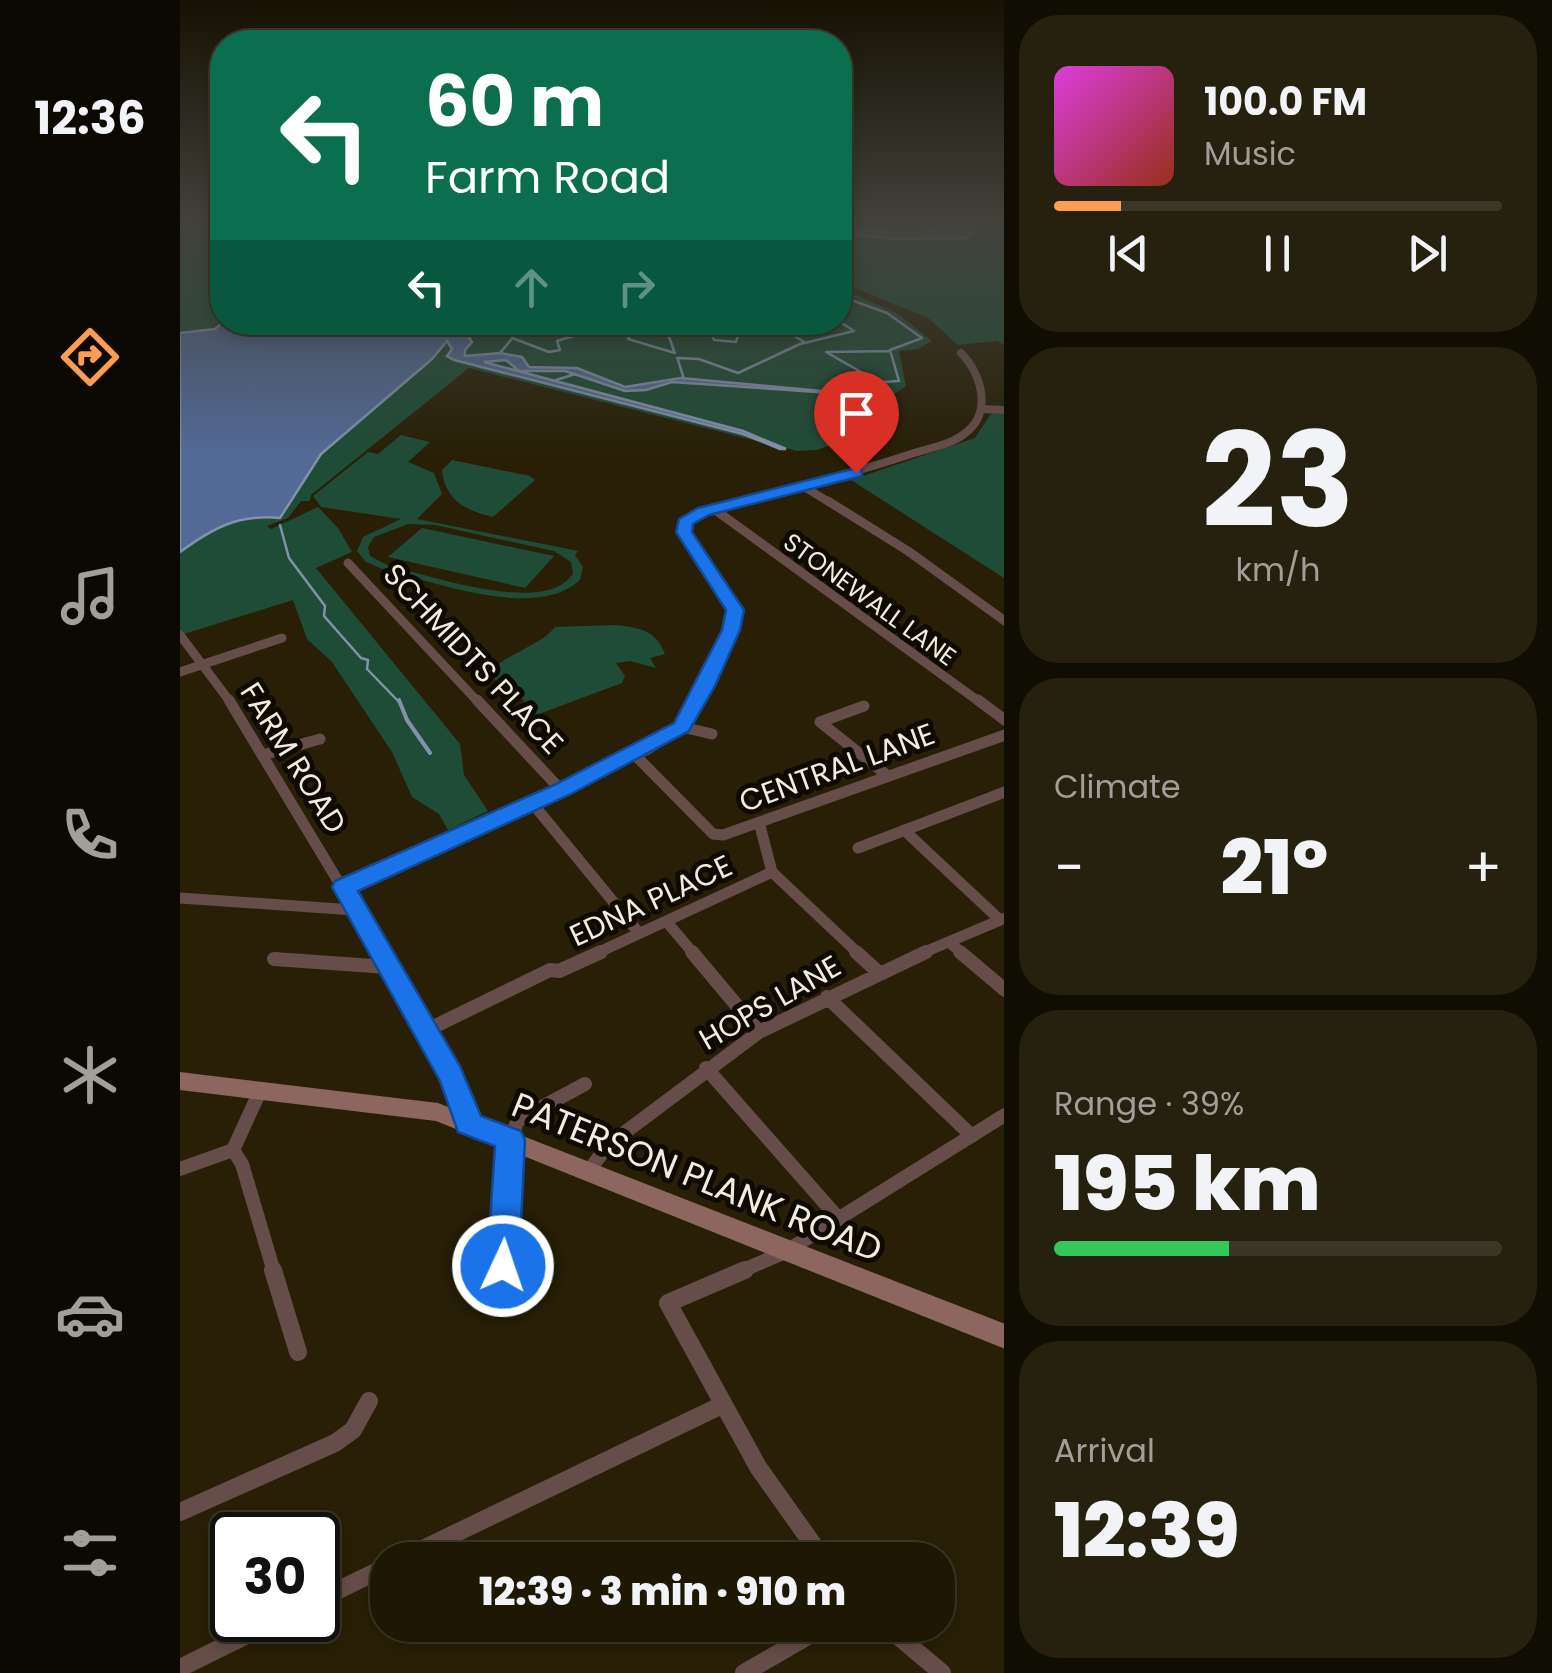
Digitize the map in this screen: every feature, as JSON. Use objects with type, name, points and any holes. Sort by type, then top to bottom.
[{"type":"street","points":[[344,887],[533,804],[682,727],[693,714],[734,618],[734,604],[684,532],[688,519],[863,471],[962,436],[981,410],[976,370],[961,353]]},
{"type":"street","points":[[981,410],[1004,410]]},
{"type":"street","points":[[803,486],[908,551],[1004,621]]},
{"type":"street","name":"STONEWALL LANE","points":[[714,509],[1004,720]]},
{"type":"street","name":"SCHMIDTS PLACE","points":[[348,563],[561,790]]},
{"type":"street","name":"FARM ROAD","points":[[180,634],[263,755],[344,887],[462,1098],[468,1124]]},
{"type":"street","points":[[180,672],[282,638]]},
{"type":"street","points":[[864,706],[820,722],[888,776]]},
{"type":"street","points":[[682,727],[712,734]]},
{"type":"street","name":"CENTRAL LANE","points":[[635,754],[713,834],[724,835],[1004,735]]},
{"type":"street","points":[[263,755],[320,739]]},
{"type":"street","points":[[858,848],[1004,792]]},
{"type":"street","name":"SCHMIDTS PLACE","points":[[533,804],[639,933]]},
{"type":"street","points":[[759,822],[772,872],[878,972]]},
{"type":"street","points":[[904,830],[1002,919]]},
{"type":"street","name":"EDNA PLACE","points":[[425,1031],[550,970],[559,971],[772,872]]},
{"type":"street","points":[[180,898],[354,910]]},
{"type":"street","name":"HOPS LANE","points":[[588,1172],[600,1152],[706,1068],[759,1032],[878,972],[1002,919]]},
{"type":"street","points":[[666,921],[759,1032]]},
{"type":"street","points":[[949,942],[1004,990]]},
{"type":"street","points":[[274,959],[387,967]]},
{"type":"street","points":[[827,997],[972,1136]]},
{"type":"street","points":[[706,1068],[839,1218]]},
{"type":"street","name":"PATERSON PLANK ROAD","points":[[180,1081],[398,1104],[468,1124],[1004,1337]]},
{"type":"street","points":[[503,1266],[510,1140],[518,1120],[585,1084]]},
{"type":"street","points":[[180,1170],[233,1150],[261,1089]]},
{"type":"street","points":[[809,1542],[777,1502],[720,1406],[668,1303],[785,1252],[1004,1115]]},
{"type":"street","points":[[233,1150],[242,1164],[298,1352]]},
{"type":"street","points":[[180,1512],[335,1444],[352,1430],[369,1401]]},
{"type":"street","points":[[437,1542],[720,1406]]},
{"type":"street","points":[[340,1589],[370,1575]]},
{"type":"street","points":[[180,1668],[233,1642]]},
{"type":"street","points":[[744,1673],[798,1642]]},
{"type":"street","points":[[905,1642],[942,1673]]},
{"type":"green space","points":[[180,299],[210,299],[210,330],[180,333]]},
{"type":"green space","points":[[852,299],[865,299],[897,313],[932,341],[918,349],[899,351],[906,386],[888,398],[900,419],[817,450],[797,451],[469,368],[311,495],[310,501],[301,501],[288,518],[267,526],[271,529],[318,507],[338,528],[352,552],[316,568],[460,744],[464,775],[488,811],[448,830],[439,814],[412,797],[392,752],[332,662],[307,639],[293,600],[184,634],[180,632],[180,552],[227,524],[280,517],[321,454],[432,359],[456,335],[852,335]]},
{"type":"green space","points":[[882,299],[1004,299],[1004,345],[997,341],[958,345],[928,318]]},
{"type":"green space","points":[[991,414],[1004,414],[1004,578],[851,480],[975,438]]},
{"type":"green space","points":[[401,435],[430,442],[408,462],[434,473],[442,494],[417,519],[578,551],[575,555],[583,567],[580,580],[561,592],[513,598],[458,589],[366,562],[357,551],[363,537],[401,519],[321,507],[313,496],[368,452],[378,454]],"holes":[[[408,524],[435,525],[554,551],[571,562],[573,573],[560,586],[539,592],[515,592],[432,577],[389,566],[370,556],[368,547],[374,537]]]},
{"type":"green space","points":[[452,460],[535,480],[493,517],[466,507],[452,496],[442,470]]},
{"type":"green space","points":[[422,528],[554,556],[525,588],[388,557]]},
{"type":"green space","points":[[616,625],[640,629],[657,640],[665,654],[650,658],[656,668],[630,661],[616,663],[625,676],[622,683],[528,718],[520,710],[524,700],[507,693],[490,674],[555,627]]},
{"type":"water","points":[[210,330],[210,335],[468,335],[472,342],[465,356],[500,353],[522,357],[529,367],[577,368],[625,387],[681,378],[876,396],[672,382],[625,391],[565,371],[519,371],[506,360],[484,362],[743,431],[786,449],[780,449],[743,434],[454,360],[447,356],[452,349],[447,341],[432,359],[321,454],[280,518],[251,518],[227,524],[180,552],[180,333]]},
{"type":"waterway","points":[[852,300],[887,313],[922,338],[890,350],[899,381],[868,383]]},
{"type":"waterway","points":[[852,330],[852,331]]},
{"type":"waterway","points":[[512,338],[515,335]]},
{"type":"waterway","points":[[512,338],[549,352],[560,350],[557,341],[577,335]]},
{"type":"waterway","points":[[630,335],[628,339],[675,353]]},
{"type":"waterway","points":[[668,335],[674,351]]},
{"type":"waterway","points":[[712,335],[714,340],[736,342],[738,335]]},
{"type":"waterway","points":[[792,335],[804,342]]},
{"type":"waterway","points":[[677,358],[699,359],[738,373],[800,344],[837,335]]},
{"type":"waterway","points":[[500,353],[512,338]]},
{"type":"waterway","points":[[860,394],[868,376],[826,352],[890,351]]},
{"type":"waterway","points":[[678,360],[684,379]]},
{"type":"waterway","points":[[553,381],[575,374]]},
{"type":"waterway","points":[[280,525],[289,558],[325,606],[324,616],[361,658],[368,660],[367,669],[400,703]]},
{"type":"waterway","points":[[399,700],[407,720],[430,753]]},
{"type":"route","points":[[503,1266],[510,1140],[468,1124],[462,1098],[450,1074],[344,887],[561,790],[682,727],[706,686],[731,630],[735,610],[684,532],[685,522],[703,512],[856,473]]}]
